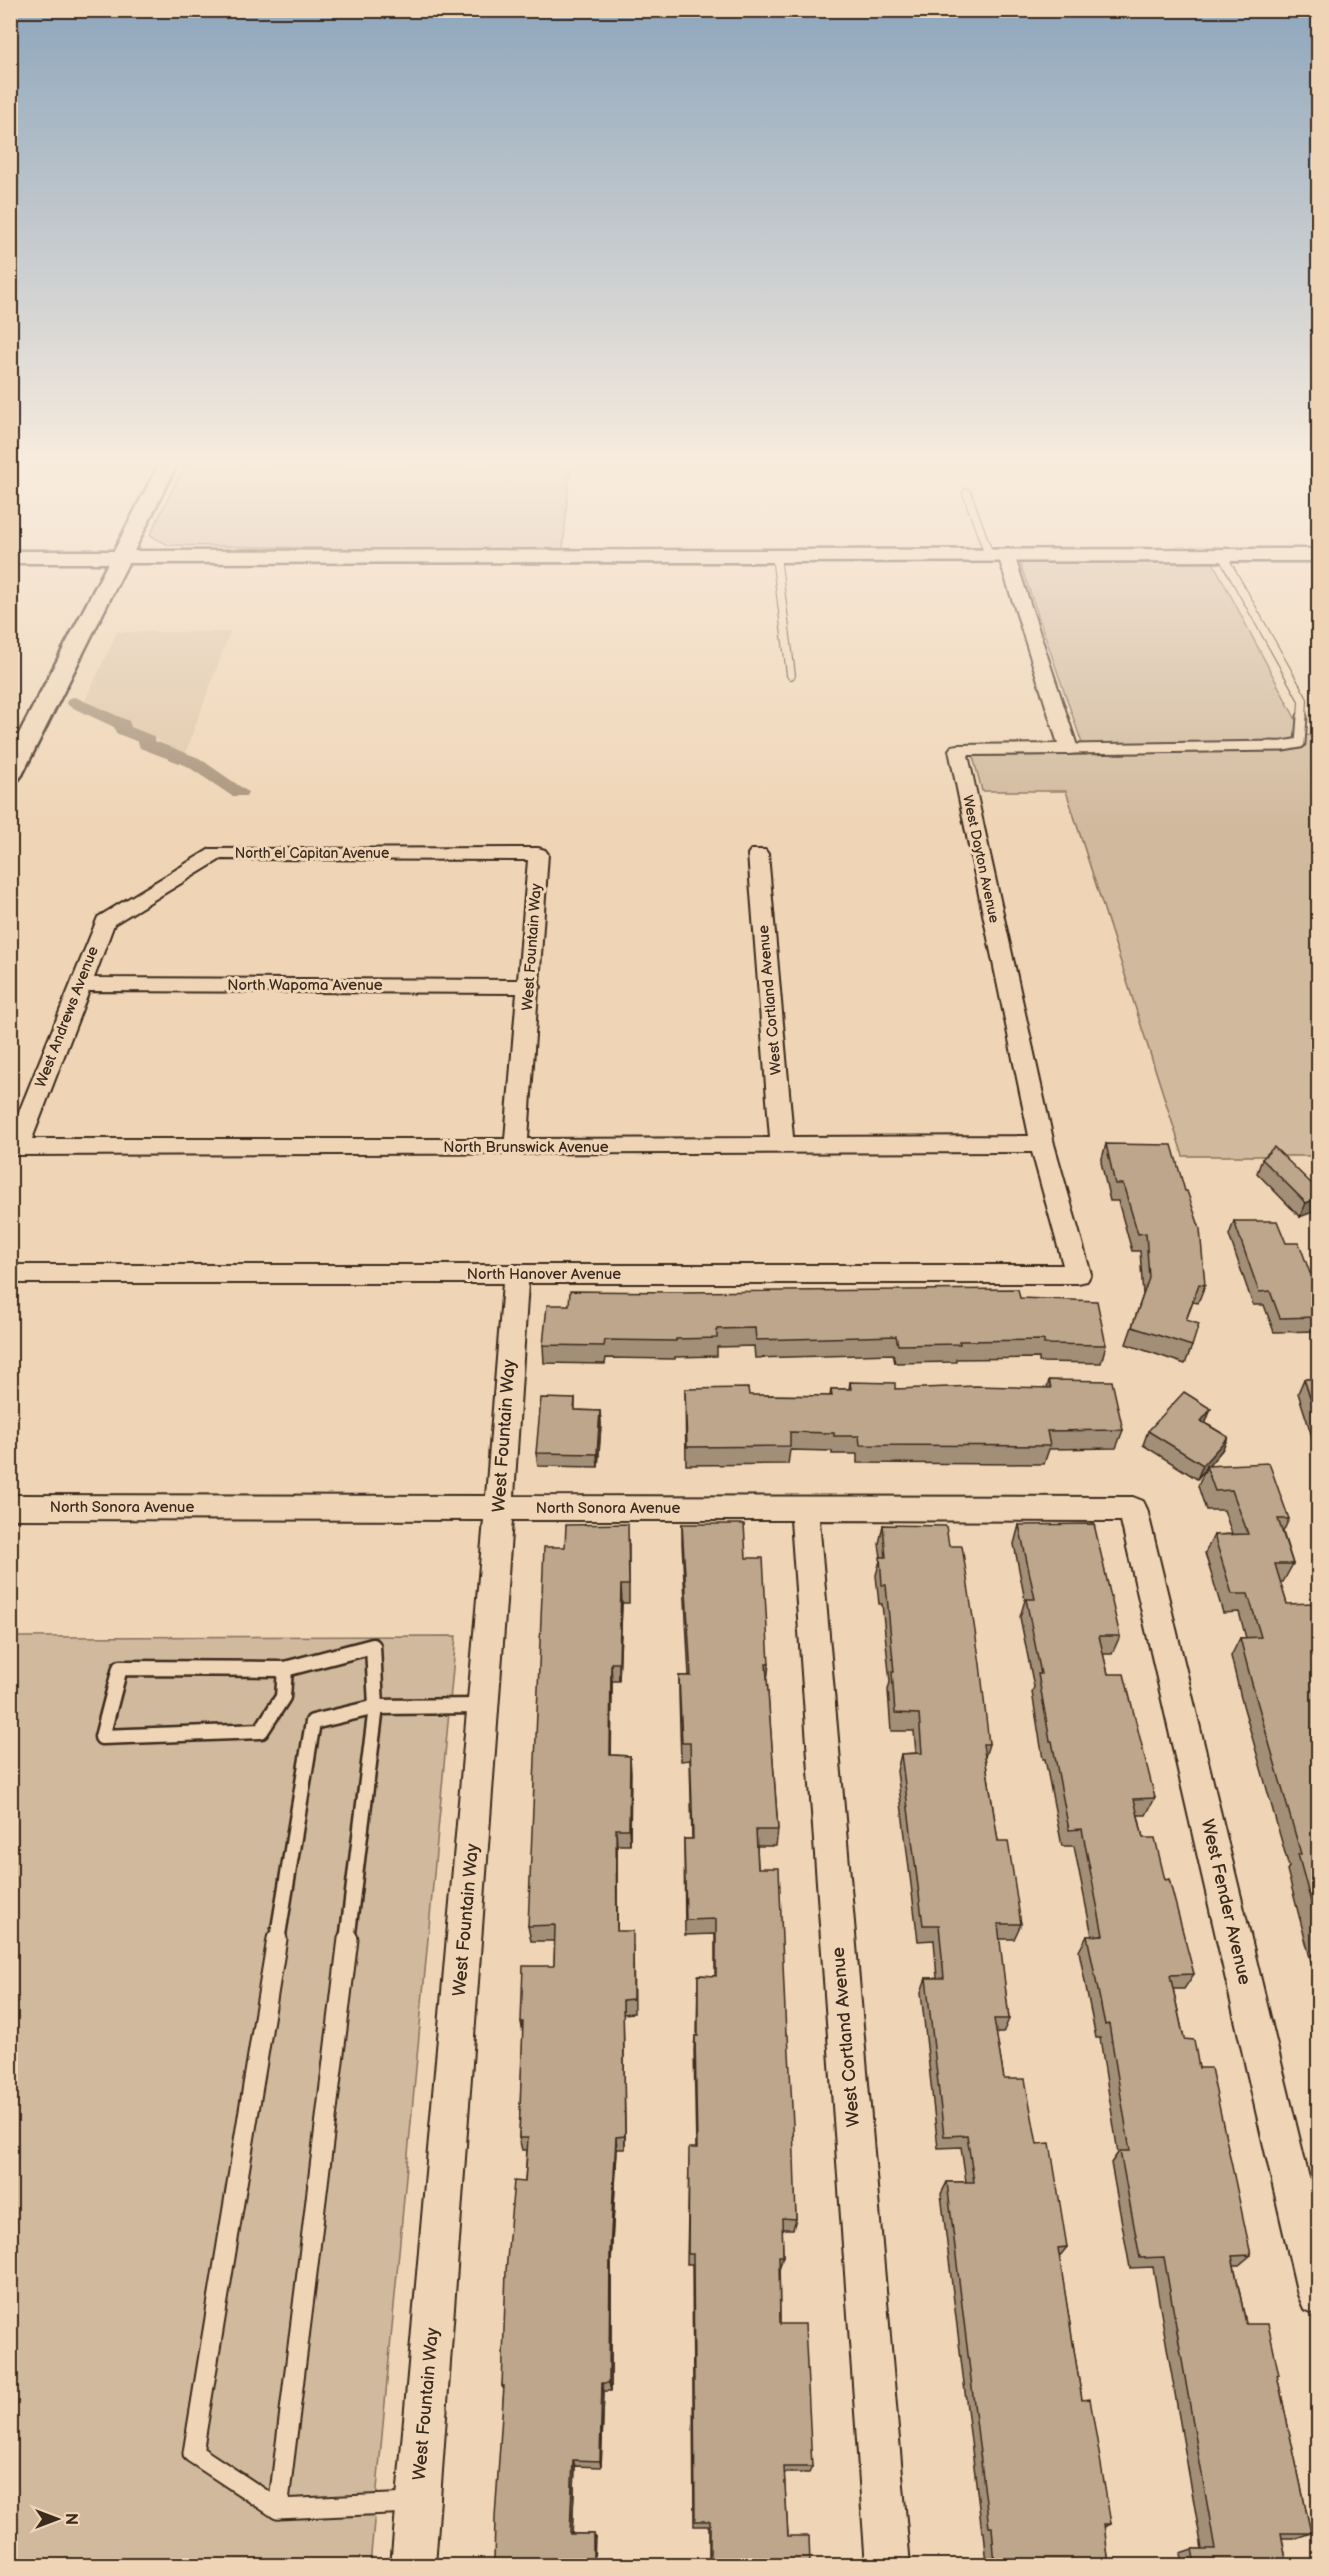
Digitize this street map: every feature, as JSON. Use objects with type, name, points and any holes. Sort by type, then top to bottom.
[{"type":"street","points":[[10,775],[106,586]]},
{"type":"street","points":[[1009,586],[1069,749]]},
{"type":"street","name":"West Dayton Avenue","points":[[1069,749],[958,750],[1042,1144],[1078,1274]]},
{"type":"street","name":"North el Capitan Avenue","points":[[105,921],[217,853],[538,854]]},
{"type":"street","name":"West Fountain Way","points":[[516,1148],[530,987],[538,854]]},
{"type":"street","name":"West Cortland Avenue","points":[[758,854],[782,1146]]},
{"type":"street","name":"West Andrews Avenue","points":[[14,1147],[105,921]]},
{"type":"street","name":"North Wapoma Avenue","points":[[80,984],[530,987]]},
{"type":"street","name":"North Brunswick Avenue","points":[[14,1147],[516,1148],[1042,1144]]},
{"type":"street","name":"North Hanover Avenue","points":[[10,1274],[1078,1274]]},
{"type":"street","name":"West Fountain Way","points":[[413,2565],[500,1508],[516,1274]]},
{"type":"street","name":"North Sonora Avenue","points":[[10,1507],[1133,1509]]},
{"type":"street","name":"West Cortland Avenue","points":[[804,1508],[888,2565]]},
{"type":"street","name":"West Fender Avenue","points":[[1133,1509],[1318,2295]]},
{"type":"lane","points":[[780,586],[791,675]]},
{"type":"lane","points":[[1069,749],[1283,746],[1300,743],[1303,700],[1239,586]]},
{"type":"lane","points":[[279,2509],[376,1707],[373,1646],[285,1669],[120,1668],[102,1737],[261,1731],[283,1697],[285,1669]]},
{"type":"lane","points":[[418,2503],[279,2509],[193,2453],[313,1722],[376,1707],[483,1706]]},
{"type":"shaded area","points":[[1028,586],[1226,586],[1304,735],[1318,736],[1318,1156],[1183,1156],[1066,791],[982,791],[973,756],[1086,755]]},
{"type":"shaded area","points":[[117,632],[230,632],[185,754],[84,703]]},
{"type":"shaded area","points":[[456,1636],[370,2565],[11,2565],[10,1637]]},
{"type":"building","points":[[1106,1144],[1172,1145],[1185,1191],[1187,1191],[1200,1229],[1205,1285],[1199,1284],[1186,1320],[1199,1324],[1192,1346],[1132,1327],[1149,1278],[1146,1233],[1138,1234],[1123,1184],[1115,1184]]},
{"type":"building","points":[[1274,1147],[1318,1190],[1318,1198],[1306,1203],[1262,1159]]},
{"type":"building","points":[[1234,1221],[1277,1221],[1286,1243],[1299,1243],[1310,1273],[1318,1273],[1318,1317],[1280,1318],[1270,1291],[1259,1292]]},
{"type":"building","points":[[1018,1289],[1020,1298],[1097,1301],[1106,1345],[1044,1344],[1044,1340],[959,1341],[960,1344],[898,1345],[896,1336],[756,1340],[755,1328],[717,1329],[717,1338],[676,1339],[676,1341],[605,1340],[604,1346],[543,1345],[547,1305],[569,1305],[570,1291]]},
{"type":"building","points":[[1304,1379],[1318,1379],[1318,1421]]},
{"type":"building","points":[[1049,1380],[1112,1381],[1123,1430],[1047,1431],[1050,1446],[860,1445],[859,1436],[790,1432],[790,1446],[687,1447],[685,1389],[748,1388],[749,1395],[832,1396],[831,1389],[851,1389],[850,1382],[895,1383],[895,1389],[976,1386],[1051,1388]]},
{"type":"building","points":[[1184,1392],[1211,1409],[1201,1421],[1228,1437],[1203,1465],[1148,1431]]},
{"type":"building","points":[[541,1398],[575,1399],[574,1410],[600,1411],[597,1454],[536,1453]]},
{"type":"building","points":[[1269,1463],[1289,1519],[1278,1519],[1293,1564],[1275,1564],[1287,1604],[1313,1603],[1318,1621],[1318,1928],[1298,1854],[1301,1854],[1240,1638],[1261,1637],[1248,1594],[1232,1594],[1214,1535],[1248,1534],[1232,1490],[1215,1491],[1206,1466]]},
{"type":"building","points":[[628,1524],[629,1585],[621,1585],[619,1663],[611,1663],[610,1755],[630,1756],[629,1829],[616,1829],[617,1931],[633,1931],[633,1999],[623,2000],[625,2136],[616,2137],[610,2252],[609,2383],[602,2383],[600,2461],[573,2460],[570,2534],[593,2534],[593,2565],[494,2565],[504,2386],[502,2386],[506,2271],[514,2181],[525,2182],[528,2138],[519,2138],[523,1966],[554,1966],[555,1925],[528,1926],[544,1547],[565,1547],[566,1525]]},
{"type":"building","points":[[682,1524],[744,1524],[746,1558],[763,1558],[769,1664],[766,1664],[778,1830],[756,1830],[758,1868],[779,1868],[796,2219],[782,2218],[783,2256],[779,2256],[780,2324],[805,2324],[812,2467],[784,2467],[788,2536],[809,2536],[810,2565],[710,2565],[710,2521],[695,2521],[693,2254],[688,2254],[689,2148],[697,2148],[695,2036],[698,2036],[698,1975],[716,1976],[716,1919],[686,1920],[684,1839],[693,1839],[690,1743],[682,1743],[679,1676],[691,1676]]},
{"type":"building","points":[[1094,1524],[1120,1636],[1099,1636],[1108,1674],[1124,1674],[1155,1798],[1134,1799],[1143,1838],[1155,1838],[1165,1880],[1169,1879],[1194,1974],[1170,1975],[1184,2039],[1194,2040],[1199,2068],[1211,2068],[1251,2255],[1232,2256],[1246,2324],[1268,2324],[1311,2533],[1281,2533],[1287,2565],[1195,2565],[1192,2549],[1215,2549],[1164,2257],[1140,2258],[1120,2151],[1130,2151],[1109,2024],[1105,2025],[1087,1936],[1103,1935],[1082,1829],[1069,1830],[1052,1741],[1050,1741],[1038,1674],[1041,1674],[1026,1599],[1035,1599],[1019,1525]]},
{"type":"building","points":[[883,1525],[946,1526],[949,1546],[962,1546],[980,1664],[989,1744],[983,1744],[998,1841],[1008,1841],[1021,1924],[998,1924],[1009,2019],[994,2019],[1004,2079],[1025,2079],[1037,2144],[1050,2143],[1067,2247],[1058,2248],[1082,2400],[1090,2399],[1111,2524],[1104,2524],[1109,2565],[995,2565],[947,2182],[974,2182],[967,2135],[944,2136],[926,1978],[944,1978],[939,1925],[923,1925],[901,1754],[922,1753],[919,1714],[895,1713],[892,1672],[894,1672],[886,1585],[882,1585],[880,1557],[886,1557]]},
{"type":"waterway","points":[[75,702],[123,725],[122,729],[147,740],[146,744],[193,762],[239,792]]}]
